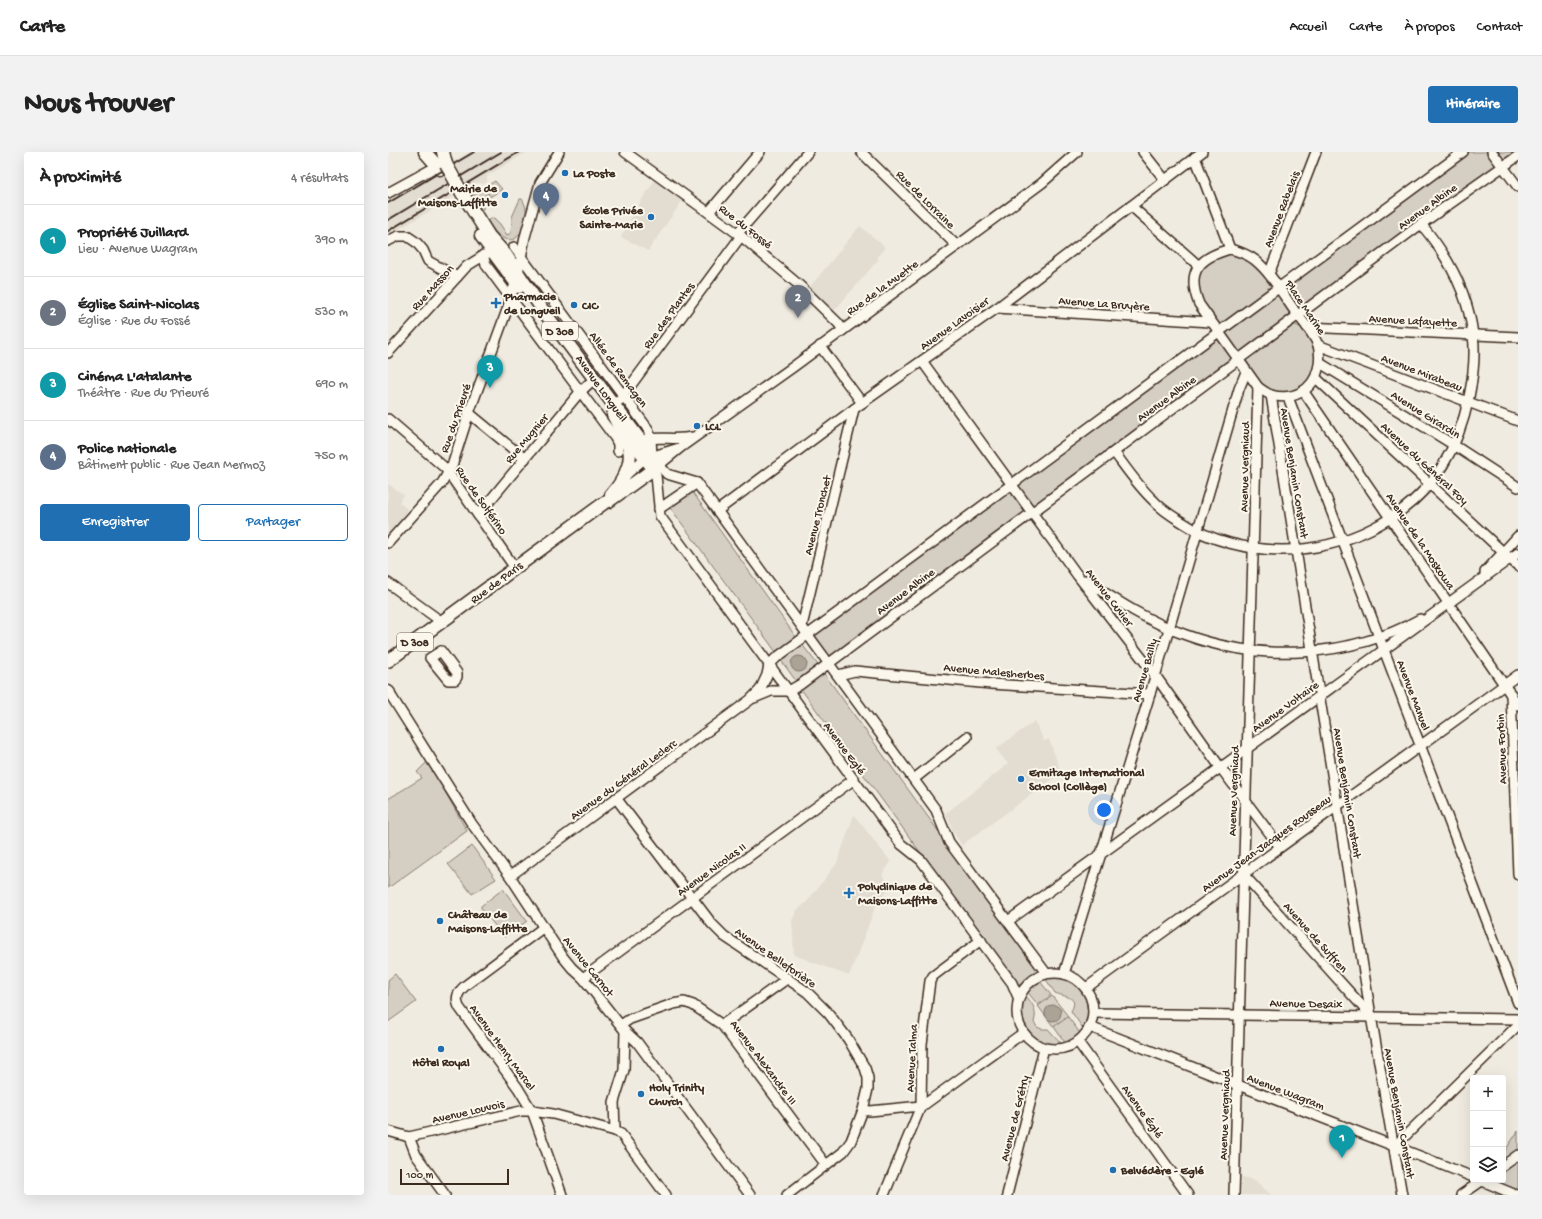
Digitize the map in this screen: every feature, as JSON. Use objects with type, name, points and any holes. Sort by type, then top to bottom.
[{"type":"main road","points":[[425,152],[443,162]]},
{"type":"main road","name":"D 308","points":[[438,152],[443,162]]},
{"type":"main road","name":"Avenue Longueil","points":[[443,162],[459,194],[490,236],[500,256],[516,278],[592,381],[616,409],[646,440],[652,462]]},
{"type":"main road","name":"Avenue Longueil","points":[[592,381],[619,425]]},
{"type":"main road","name":"D 308","points":[[619,425],[624,452]]},
{"type":"main road","name":"Rue de Paris","points":[[388,661],[604,503],[614,492],[623,478],[630,460],[624,452]]},
{"type":"main road","name":"Rue de Paris","points":[[604,503],[609,501],[652,462]]},
{"type":"street","name":"Rue du Prieuré","points":[[388,543],[442,483],[452,466],[469,413],[510,298],[522,258],[525,237],[540,183],[559,152]]},
{"type":"street","name":"Rue du Fossé","points":[[625,152],[739,235],[799,285],[838,323],[843,330]]},
{"type":"street","points":[[709,212],[760,152]]},
{"type":"street","name":"Rue des Plantes","points":[[616,409],[619,401],[739,235],[808,152]]},
{"type":"street","name":"Rue de Lorraine","points":[[861,152],[957,246]]},
{"type":"street","name":"Rue de la Muette","points":[[652,462],[681,447],[793,367],[1042,183],[1077,152]]},
{"type":"street","points":[[1144,152],[1165,180]]},
{"type":"street","name":"Avenue Rabelais","points":[[1269,274],[1316,152]]},
{"type":"street","name":"Avenue Albine","points":[[808,635],[1463,152]]},
{"type":"street","points":[[1492,152],[1518,187]]},
{"type":"street","points":[[1199,155],[1230,249],[1218,252],[1205,259],[1199,266],[1195,272],[1193,282],[1194,293],[1210,322],[1258,387],[1271,395],[1288,397],[1304,392]]},
{"type":"street","name":"Avenue Lavoisier","points":[[717,510],[858,406],[997,308],[1199,155]]},
{"type":"street","name":"Avenue Albine","points":[[829,662],[1421,224],[1518,156]]},
{"type":"street","points":[[388,193],[443,162]]},
{"type":"street","points":[[1131,206],[1199,266]]},
{"type":"street","points":[[1114,452],[1153,501],[1183,523],[1197,531],[1230,543],[1254,548],[1295,550],[1320,547],[1342,541],[1368,530],[1411,502],[1443,465],[1454,445],[1462,425],[1473,380],[1474,356],[1473,335],[1468,308],[1458,280],[1446,258],[1421,224]]},
{"type":"street","points":[[388,241],[398,236],[407,236],[416,242],[423,250],[428,261],[457,277]]},
{"type":"street","name":"Rue Masson","points":[[388,353],[467,266],[500,256],[525,237]]},
{"type":"street","name":"Place Marine","points":[[1230,249],[1253,258],[1269,274],[1318,345],[1320,362],[1316,378],[1304,392]]},
{"type":"street","points":[[500,256],[486,265],[624,452]]},
{"type":"street","name":"Allée de Remagen","points":[[500,256],[522,258],[648,429],[646,440]]},
{"type":"street","name":"Avenue La Bruyère","points":[[997,308],[1210,322]]},
{"type":"street","name":"Avenue Lafayette","points":[[1307,327],[1518,338]]},
{"type":"street","name":"Avenue Mirabeau","points":[[1318,345],[1518,421]]},
{"type":"street","points":[[820,346],[858,406]]},
{"type":"street","name":"Avenue Cuvier","points":[[922,361],[1078,576],[1154,675],[1280,847]]},
{"type":"street","name":"Avenue Girardin","points":[[1320,362],[1454,445],[1518,487]]},
{"type":"street","name":"Avenue Bailly","points":[[1064,974],[1099,855],[1150,694],[1154,675],[1239,389],[1246,372]]},
{"type":"street","name":"Avenue du Général Foy","points":[[1316,378],[1429,483],[1511,555],[1518,566]]},
{"type":"street","name":"Rue Mugnier","points":[[478,515],[580,392],[592,381]]},
{"type":"street","name":"Avenue Vergniaud","points":[[1234,1195],[1258,387]]},
{"type":"street","name":"Avenue de la Moskowa","points":[[1304,392],[1505,685],[1514,695],[1518,705]]},
{"type":"street","name":"Avenue Benjamin Constant","points":[[1271,395],[1371,1016],[1402,1195]]},
{"type":"street","name":"Avenue Manuel","points":[[1288,397],[1518,1003]]},
{"type":"street","name":"Avenue Tronchet","points":[[802,626],[858,406]]},
{"type":"street","points":[[469,413],[525,459]]},
{"type":"street","name":"Rue de Solférino","points":[[388,420],[439,463],[448,473],[515,568]]},
{"type":"street","name":"Avenue Longueil","points":[[619,425],[652,462]]},
{"type":"street","name":"Rue de la Muette","points":[[646,440],[682,439],[696,436]]},
{"type":"street","points":[[652,462],[667,474],[697,483],[914,779],[936,810],[949,842],[1046,973]]},
{"type":"street","name":"Rue de Paris","points":[[623,478],[634,466],[652,462]]},
{"type":"street","name":"Avenue Eglé","points":[[652,462],[656,475],[660,516],[901,844],[921,860],[981,940],[1012,983],[1018,996]]},
{"type":"street","points":[[659,509],[697,483]]},
{"type":"street","name":"Avenue Voltaire","points":[[1008,921],[1449,603],[1511,555],[1518,536]]},
{"type":"street","points":[[1078,576],[1139,614],[1168,628],[1221,646],[1250,650],[1291,652],[1312,651],[1347,646],[1379,638],[1414,622],[1449,603]]},
{"type":"street","points":[[388,583],[442,622]]},
{"type":"street","points":[[769,665],[776,658],[808,635]]},
{"type":"street","points":[[789,691],[829,662]]},
{"type":"street","name":"Avenue du Général Leclerc","points":[[510,876],[750,700],[760,690],[767,675],[769,665]]},
{"type":"street","name":"Avenue Malesherbes","points":[[838,675],[855,671],[991,684],[1150,694]]},
{"type":"street","name":"Avenue Jean-Jacques Rousseau","points":[[1086,988],[1518,675]]},
{"type":"street","points":[[1505,685],[1518,681]]},
{"type":"street","name":"Avenue du Général Leclerc","points":[[750,700],[771,691],[789,691]]},
{"type":"street","name":"Avenue Carnot","points":[[388,692],[420,740],[432,762],[472,824],[510,876],[563,957],[583,978],[623,1028],[637,1042],[750,1195]]},
{"type":"street","name":"Avenue Forbin","points":[[1514,695],[1518,874]]},
{"type":"street","points":[[914,779],[967,737]]},
{"type":"street","name":"Avenue Nicolas II","points":[[583,978],[853,780]]},
{"type":"street","name":"Avenue Belleforière","points":[[616,798],[712,924],[724,936],[807,992],[829,1014],[848,1039],[865,1068],[868,1078],[868,1089],[863,1110],[851,1141],[843,1152],[787,1195]]},
{"type":"street","name":"Avenue de Suffren","points":[[1243,874],[1371,1016]]},
{"type":"street","name":"Avenue Henry Marcel","points":[[544,927],[466,985],[456,996],[459,1007],[518,1088],[532,1111],[562,1195]]},
{"type":"street","name":"Avenue Talma","points":[[884,1195],[921,1106],[922,1044],[930,981],[933,976],[981,940]]},
{"type":"street","points":[[1046,973],[1064,974],[1075,979],[1086,988],[1092,999],[1094,1012],[1090,1027],[1078,1042],[1068,1047],[1056,1049],[1044,1048],[1032,1042],[1023,1033],[1017,1021],[1015,1009],[1018,996],[1023,987],[1046,973]]},
{"type":"street","points":[[722,1025],[788,978]]},
{"type":"street","name":"Avenue Alexandre III","points":[[623,1028],[630,1019],[673,1004],[684,1002],[693,1005],[722,1025],[826,1165]]},
{"type":"street","name":"Avenue Desaix","points":[[1094,1012],[1518,1019]]},
{"type":"street","points":[[1394,1147],[1518,1025]]},
{"type":"street","name":"Avenue Wagram","points":[[1090,1027],[1394,1147],[1470,1175]]},
{"type":"street","points":[[623,1028],[624,1070],[614,1102],[615,1131],[622,1134],[666,1195]]},
{"type":"street","points":[[863,1110],[870,1111],[921,1106],[1023,1033]]},
{"type":"street","name":"Avenue Églé","points":[[1078,1042],[1188,1195]]},
{"type":"street","name":"Avenue de Grétry","points":[[1007,1195],[1044,1048]]},
{"type":"street","name":"Avenue Louvois","points":[[409,1137],[521,1111],[553,1114],[615,1131]]},
{"type":"street","points":[[388,1131],[409,1137],[416,1154],[445,1195]]},
{"type":"street","points":[[1506,1164],[1518,1155]]},
{"type":"street","points":[[1462,1195],[1476,1183]]},
{"type":"street","name":"Avenue Wagram","points":[[1484,1183],[1493,1191],[1516,1195]]},
{"type":"shaded area","points":[[470,152],[527,152],[487,176],[487,182],[483,184],[478,182],[388,236],[388,200]]},
{"type":"shaded area","points":[[1468,152],[1516,152],[830,657],[813,634]]},
{"type":"shaded area","name":"École Privée Sainte-Marie","points":[[656,178],[684,198],[648,251],[621,237],[646,192]]},
{"type":"shaded area","points":[[495,181],[502,189],[490,197],[488,193],[484,196],[483,209],[481,210],[473,195]]},
{"type":"shaded area","points":[[520,199],[522,199],[526,209],[526,220],[522,230],[515,239],[510,240],[502,238],[488,222],[490,219],[494,218],[507,235],[511,233],[512,217]]},
{"type":"shaded area","points":[[860,226],[885,247],[877,258],[879,259],[834,311],[809,288]]},
{"type":"shaded area","points":[[1223,253],[1239,254],[1258,267],[1275,287],[1218,329],[1198,293],[1197,277],[1204,264]]},
{"type":"shaded area","points":[[1295,325],[1304,330],[1312,345],[1315,354],[1314,372],[1304,386],[1297,390],[1276,392],[1267,389],[1257,380],[1245,362],[1246,359],[1291,326]]},
{"type":"shaded area","points":[[388,484],[404,495],[399,502],[408,510],[404,516],[407,518],[388,537]]},
{"type":"shaded area","points":[[691,490],[796,637],[776,652],[669,506]]},
{"type":"shaded area","points":[[801,643],[818,665],[796,681],[780,659]]},
{"type":"shaded area","points":[[799,656],[806,661],[807,664],[802,671],[799,672],[792,667],[791,664],[796,657]]},
{"type":"shaded area","points":[[823,672],[1039,970],[1018,986],[801,689]]},
{"type":"shaded area","name":"Ermitage International School (Collège)","points":[[1035,721],[1044,741],[1049,739],[1061,773],[962,845],[952,830],[950,821],[945,814],[1008,764],[996,749]]},
{"type":"shaded area","points":[[428,761],[467,831],[388,888],[388,799],[422,778],[417,772]]},
{"type":"shaded area","name":"Polyclinique de Maisons-Laffitte","points":[[854,815],[891,862],[882,875],[892,887],[878,900],[849,976],[794,955],[792,920],[797,910],[806,903],[837,863]]},
{"type":"shaded area","points":[[472,846],[496,879],[472,894],[448,864]]},
{"type":"shaded area","points":[[503,889],[527,921],[504,937],[481,908],[481,906]]},
{"type":"shaded area","points":[[395,974],[416,1002],[388,1022],[388,980]]},
{"type":"shaded area","points":[[1053,975],[1071,982],[1083,994],[1088,1010],[1084,1030],[1071,1011],[1074,1002],[1066,996],[1055,993],[1045,978]]},
{"type":"shaded area","points":[[1039,980],[1051,995],[1038,1005],[1026,990]]},
{"type":"shaded area","points":[[1024,993],[1034,1007],[1034,1022],[1037,1027],[1048,1029],[1063,1045],[1045,1044],[1035,1040],[1023,1025],[1019,1007]]},
{"type":"shaded area","points":[[1052,996],[1068,1016],[1053,1026],[1038,1006]]},
{"type":"shaded area","points":[[1053,1005],[1060,1010],[1061,1013],[1056,1020],[1053,1021],[1046,1016],[1045,1013],[1050,1006]]},
{"type":"shaded area","points":[[1068,1017],[1080,1033],[1074,1040],[1066,1044],[1054,1027]]},
{"type":"shaded area","points":[[1518,1131],[1518,1195],[1495,1195],[1494,1183],[1506,1183],[1506,1149]]},
{"type":"shaded area","points":[[1242,1177],[1255,1180],[1271,1195],[1241,1195]]},
{"type":"railway","points":[[388,203],[474,152]]},
{"type":"railway","points":[[388,220],[501,152]]},
{"type":"railway","points":[[388,231],[519,152]]},
{"type":"place","name":"La Poste","points":[[565,173]]},
{"type":"place","name":"Mairie de Maisons-Laffitte","points":[[505,195]]},
{"type":"place","name":"Police nationale","points":[[546,216]]},
{"type":"place","name":"École Privée Sainte-Marie","points":[[651,217]]},
{"type":"place","name":"Pharmacie de Longueil","points":[[496,303]]},
{"type":"place","name":"CIC","points":[[574,305]]},
{"type":"place","name":"Église Saint-Nicolas","points":[[798,318]]},
{"type":"place","name":"Cinéma L'atalante","points":[[490,388]]},
{"type":"place","name":"LCL","points":[[697,426]]},
{"type":"place","name":"Ermitage International School (Collège)","points":[[1021,779]]},
{"type":"place","name":"Polyclinique de Maisons-Laffitte","points":[[849,893]]},
{"type":"place","name":"Château de Maisons-Laffitte","points":[[440,921]]},
{"type":"place","name":"Hôtel Royal","points":[[441,1049]]},
{"type":"place","name":"Holy Trinity Church","points":[[641,1094]]},
{"type":"place","name":"Propriété Juillard","points":[[1342,1158]]},
{"type":"place","name":"Belvédère - Eglé","points":[[1113,1170]]}]
